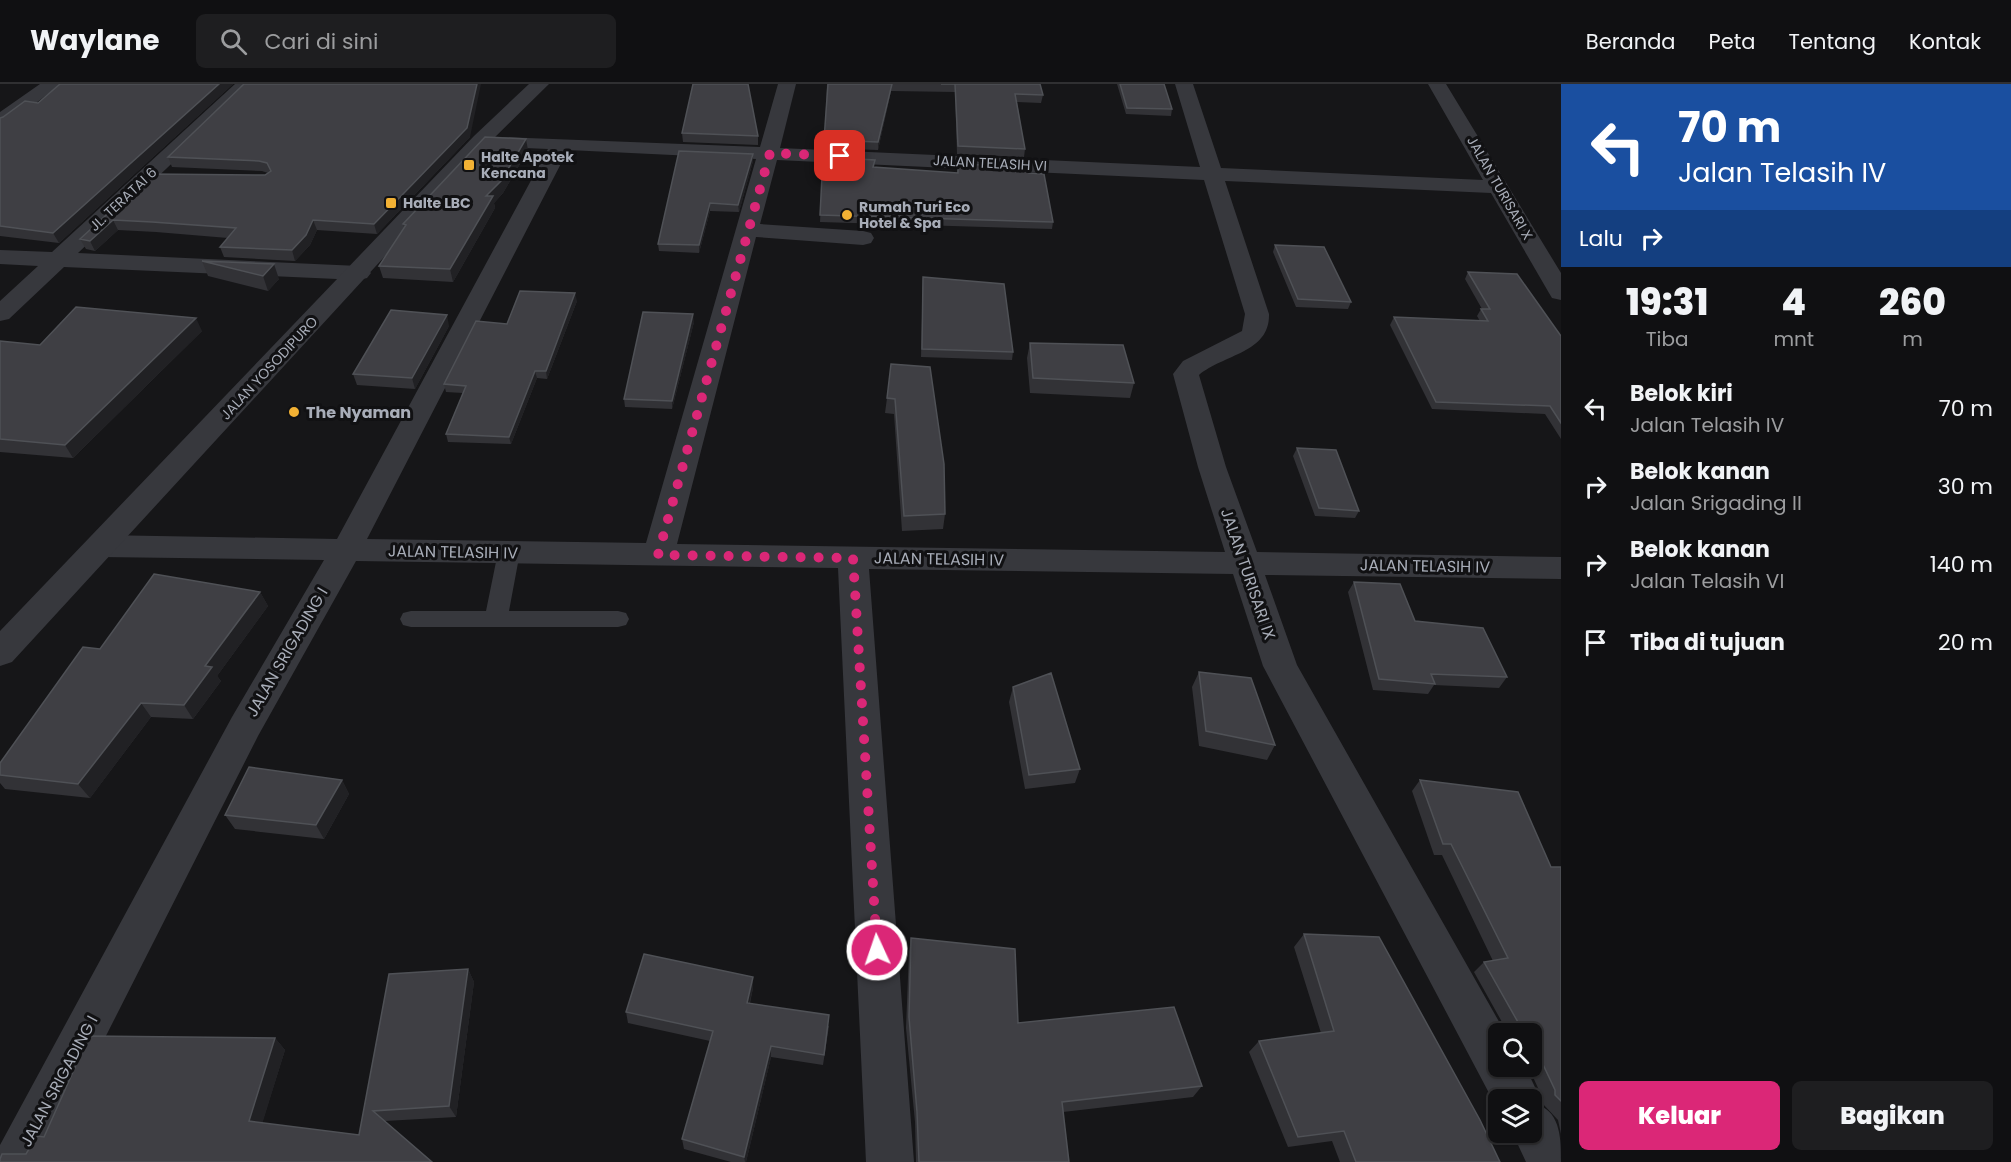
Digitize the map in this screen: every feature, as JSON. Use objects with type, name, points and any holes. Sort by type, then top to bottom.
[{"type":"street","points":[[0,122],[52,84]]},
{"type":"street","name":"JL. TERATAI 6","points":[[0,314],[246,84]]},
{"type":"street","name":"JALAN YOSODIPURO","points":[[0,653],[359,273],[481,140],[540,84]]},
{"type":"street","points":[[658,555],[770,153],[787,84]]},
{"type":"street","name":"JALAN TURISARI IX","points":[[1184,84],[1257,314],[1257,326],[1251,336],[1192,367],[1186,374],[1212,467],[1280,666],[1488,1045]]},
{"type":"street","name":"JALAN TURISARI X","points":[[1437,84],[1561,293]]},
{"type":"street","name":"JALAN TELASIH VI","points":[[481,140],[1499,187]]},
{"type":"street","name":"JALAN SRIGADING I","points":[[17,1162],[245,727],[346,550],[561,144]]},
{"type":"street","points":[[149,175],[183,176]]},
{"type":"street","points":[[748,230],[863,238]]},
{"type":"street","points":[[0,257],[359,273]]},
{"type":"street","name":"JALAN TELASIH IV","points":[[101,546],[1561,568]]},
{"type":"street","points":[[853,558],[890,1162]]},
{"type":"street","points":[[1542,1143],[1552,1162]]},
{"type":"lane","points":[[496,618],[508,552]]},
{"type":"lane","points":[[411,619],[618,618]]},
{"type":"building","points":[[60,84],[219,84],[53,233],[0,226],[0,118],[25,101],[38,103]]},
{"type":"building","points":[[244,84],[477,84],[467,128],[374,224],[313,220],[306,235],[292,250],[220,247],[236,228],[152,222],[113,220],[90,241],[80,239],[151,174],[265,175],[271,171],[267,163],[259,161],[168,157]]},
{"type":"building","points":[[693,84],[748,84],[758,136],[682,133]]},
{"type":"building","points":[[828,84],[892,84],[878,142],[824,140]]},
{"type":"building","points":[[955,84],[1040,84],[1043,95],[1015,94],[1025,149],[958,146]]},
{"type":"building","points":[[1120,84],[1164,84],[1172,109],[1127,108]]},
{"type":"building","points":[[485,137],[526,139],[501,181],[486,196],[493,196],[450,269],[379,266],[406,225],[403,224]]},
{"type":"building","points":[[679,151],[753,154],[738,205],[710,203],[699,245],[658,244]]},
{"type":"building","points":[[823,157],[875,160],[873,167],[958,173],[958,164],[1028,167],[1029,173],[1044,174],[1053,222],[820,215]]},
{"type":"building","points":[[1275,245],[1324,247],[1351,302],[1298,299]]},
{"type":"building","points":[[202,261],[274,264],[263,276]]},
{"type":"building","points":[[1468,272],[1517,274],[1561,336],[1561,423],[1550,406],[1436,402],[1394,317],[1488,321],[1481,309],[1490,309]]},
{"type":"building","points":[[923,277],[1004,284],[1013,352],[922,349]]},
{"type":"building","points":[[520,291],[575,293],[546,371],[535,371],[509,437],[446,434],[466,386],[444,384],[476,321],[507,324]]},
{"type":"building","points":[[76,307],[196,318],[65,445],[0,439],[0,341],[40,345]]},
{"type":"building","points":[[391,310],[447,315],[412,378],[353,374]]},
{"type":"building","points":[[643,312],[693,314],[672,401],[624,399]]},
{"type":"building","points":[[1030,343],[1123,345],[1134,383],[1033,378]]},
{"type":"building","points":[[891,364],[930,367],[944,464],[945,514],[904,516],[895,399],[887,398]]},
{"type":"building","points":[[1297,448],[1336,450],[1359,511],[1319,508]]},
{"type":"building","points":[[154,574],[260,592],[205,666],[212,667],[184,705],[141,703],[78,784],[0,775],[0,763],[83,647],[100,649]]},
{"type":"building","points":[[1354,582],[1400,584],[1415,621],[1483,628],[1507,677],[1431,674],[1435,684],[1379,679]]},
{"type":"building","points":[[1199,672],[1251,678],[1275,745],[1206,731]]},
{"type":"building","points":[[1051,673],[1080,769],[1029,775],[1013,687]]},
{"type":"building","points":[[249,767],[342,780],[316,825],[225,815]]},
{"type":"building","points":[[1420,780],[1518,792],[1551,867],[1561,867],[1561,1101],[1555,1095],[1555,1090],[1542,1062],[1542,1023],[1518,1023],[1484,962],[1508,958],[1451,844],[1443,844]]},
{"type":"building","points":[[1304,934],[1379,937],[1480,1120],[1488,1137],[1488,1143],[1491,1143],[1500,1162],[1356,1162],[1344,1131],[1298,1137],[1259,1041],[1334,1031]]},
{"type":"building","points":[[911,938],[1015,949],[1018,1023],[1174,1007],[1202,1086],[1062,1102],[1069,1162],[919,1162],[909,1017]]},
{"type":"building","points":[[644,954],[753,977],[747,1003],[829,1015],[824,1055],[771,1046],[744,1157],[682,1139],[713,1031],[626,1012]]},
{"type":"building","points":[[468,969],[449,1106],[373,1111],[432,1162],[0,1162],[2,1154],[26,1154],[37,1136],[44,1137],[89,1036],[275,1038],[249,1121],[359,1135],[389,974]]},
{"type":"place","name":"Halte Apotek Kencana","points":[[469,165]]},
{"type":"place","name":"Halte LBC","points":[[391,203]]},
{"type":"place","name":"Rumah Turi Eco Hotel & Spa","points":[[847,215]]},
{"type":"place","name":"The Nyaman","points":[[294,412]]},
{"type":"route","points":[[840,156],[770,153],[658,555],[853,558],[877,950]]}]
